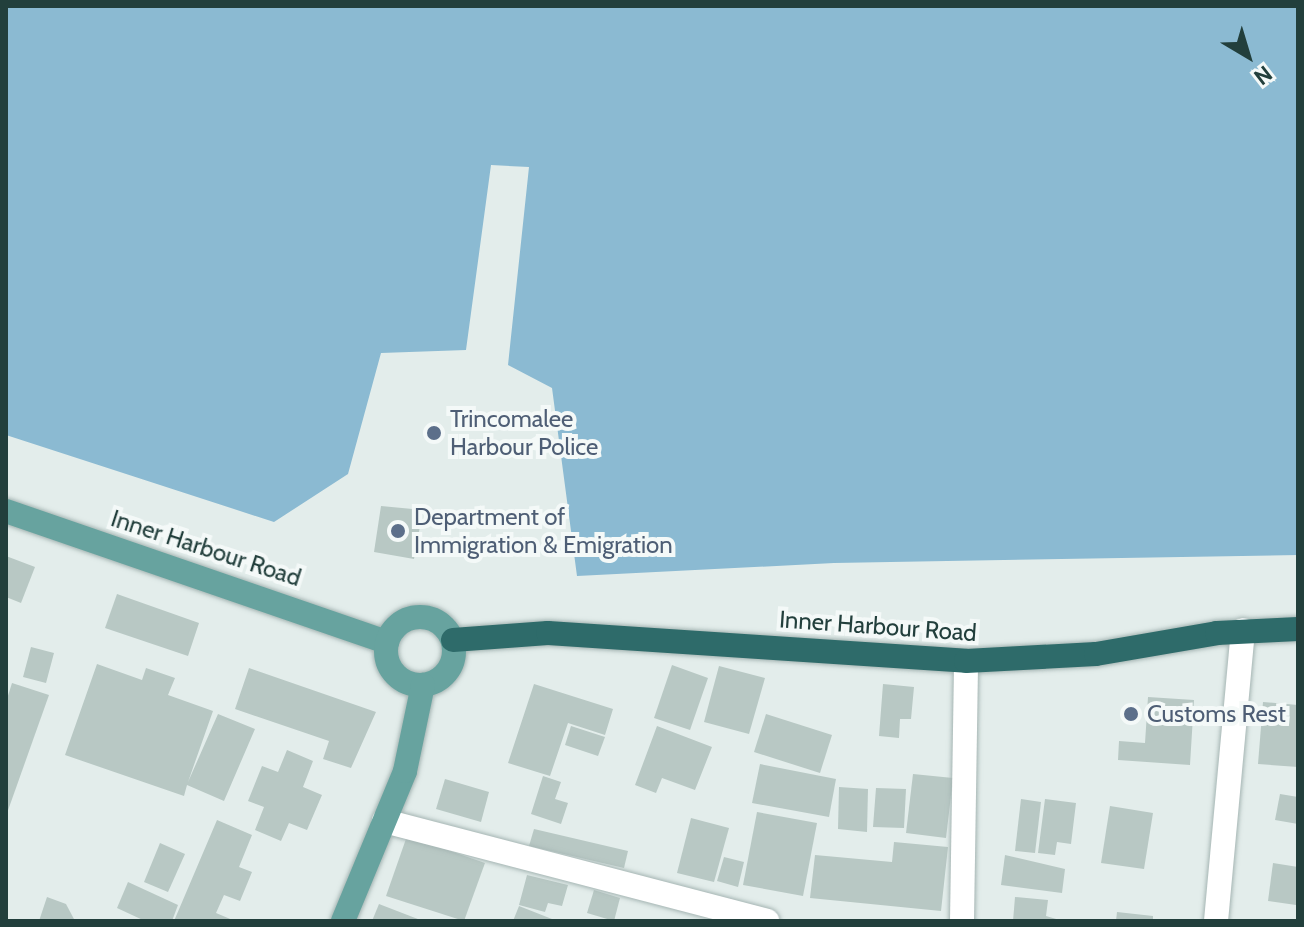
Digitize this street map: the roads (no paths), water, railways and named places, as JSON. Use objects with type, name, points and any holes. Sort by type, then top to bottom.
[{"type":"highway","name":"Inner Harbour Road","points":[[453,640],[548,633],[966,661],[1096,654],[1243,630],[1298,629]]},
{"type":"main road","name":"Inner Harbour Road","points":[[6,511],[387,642]]},
{"type":"main road","points":[[420,616],[437,620],[453,640],[449,670],[423,685],[394,673],[387,642],[396,626],[420,616]]},
{"type":"main road","points":[[343,921],[415,737],[423,685]]},
{"type":"street","points":[[1216,921],[1243,630]]},
{"type":"street","points":[[962,921],[966,661]]},
{"type":"street","points":[[384,821],[767,921]]},
{"type":"water","points":[[6,6],[1298,6],[1298,555],[834,563],[577,576],[552,388],[508,365],[529,167],[491,165],[466,350],[381,353],[348,474],[274,522],[6,435]]},
{"type":"place","name":"Trincomalee Harbour Police","points":[[434,433]]},
{"type":"place","name":"Department of Immigration & Emigration","points":[[398,531]]},
{"type":"place","name":"Customs Rest","points":[[1131,714]]}]
